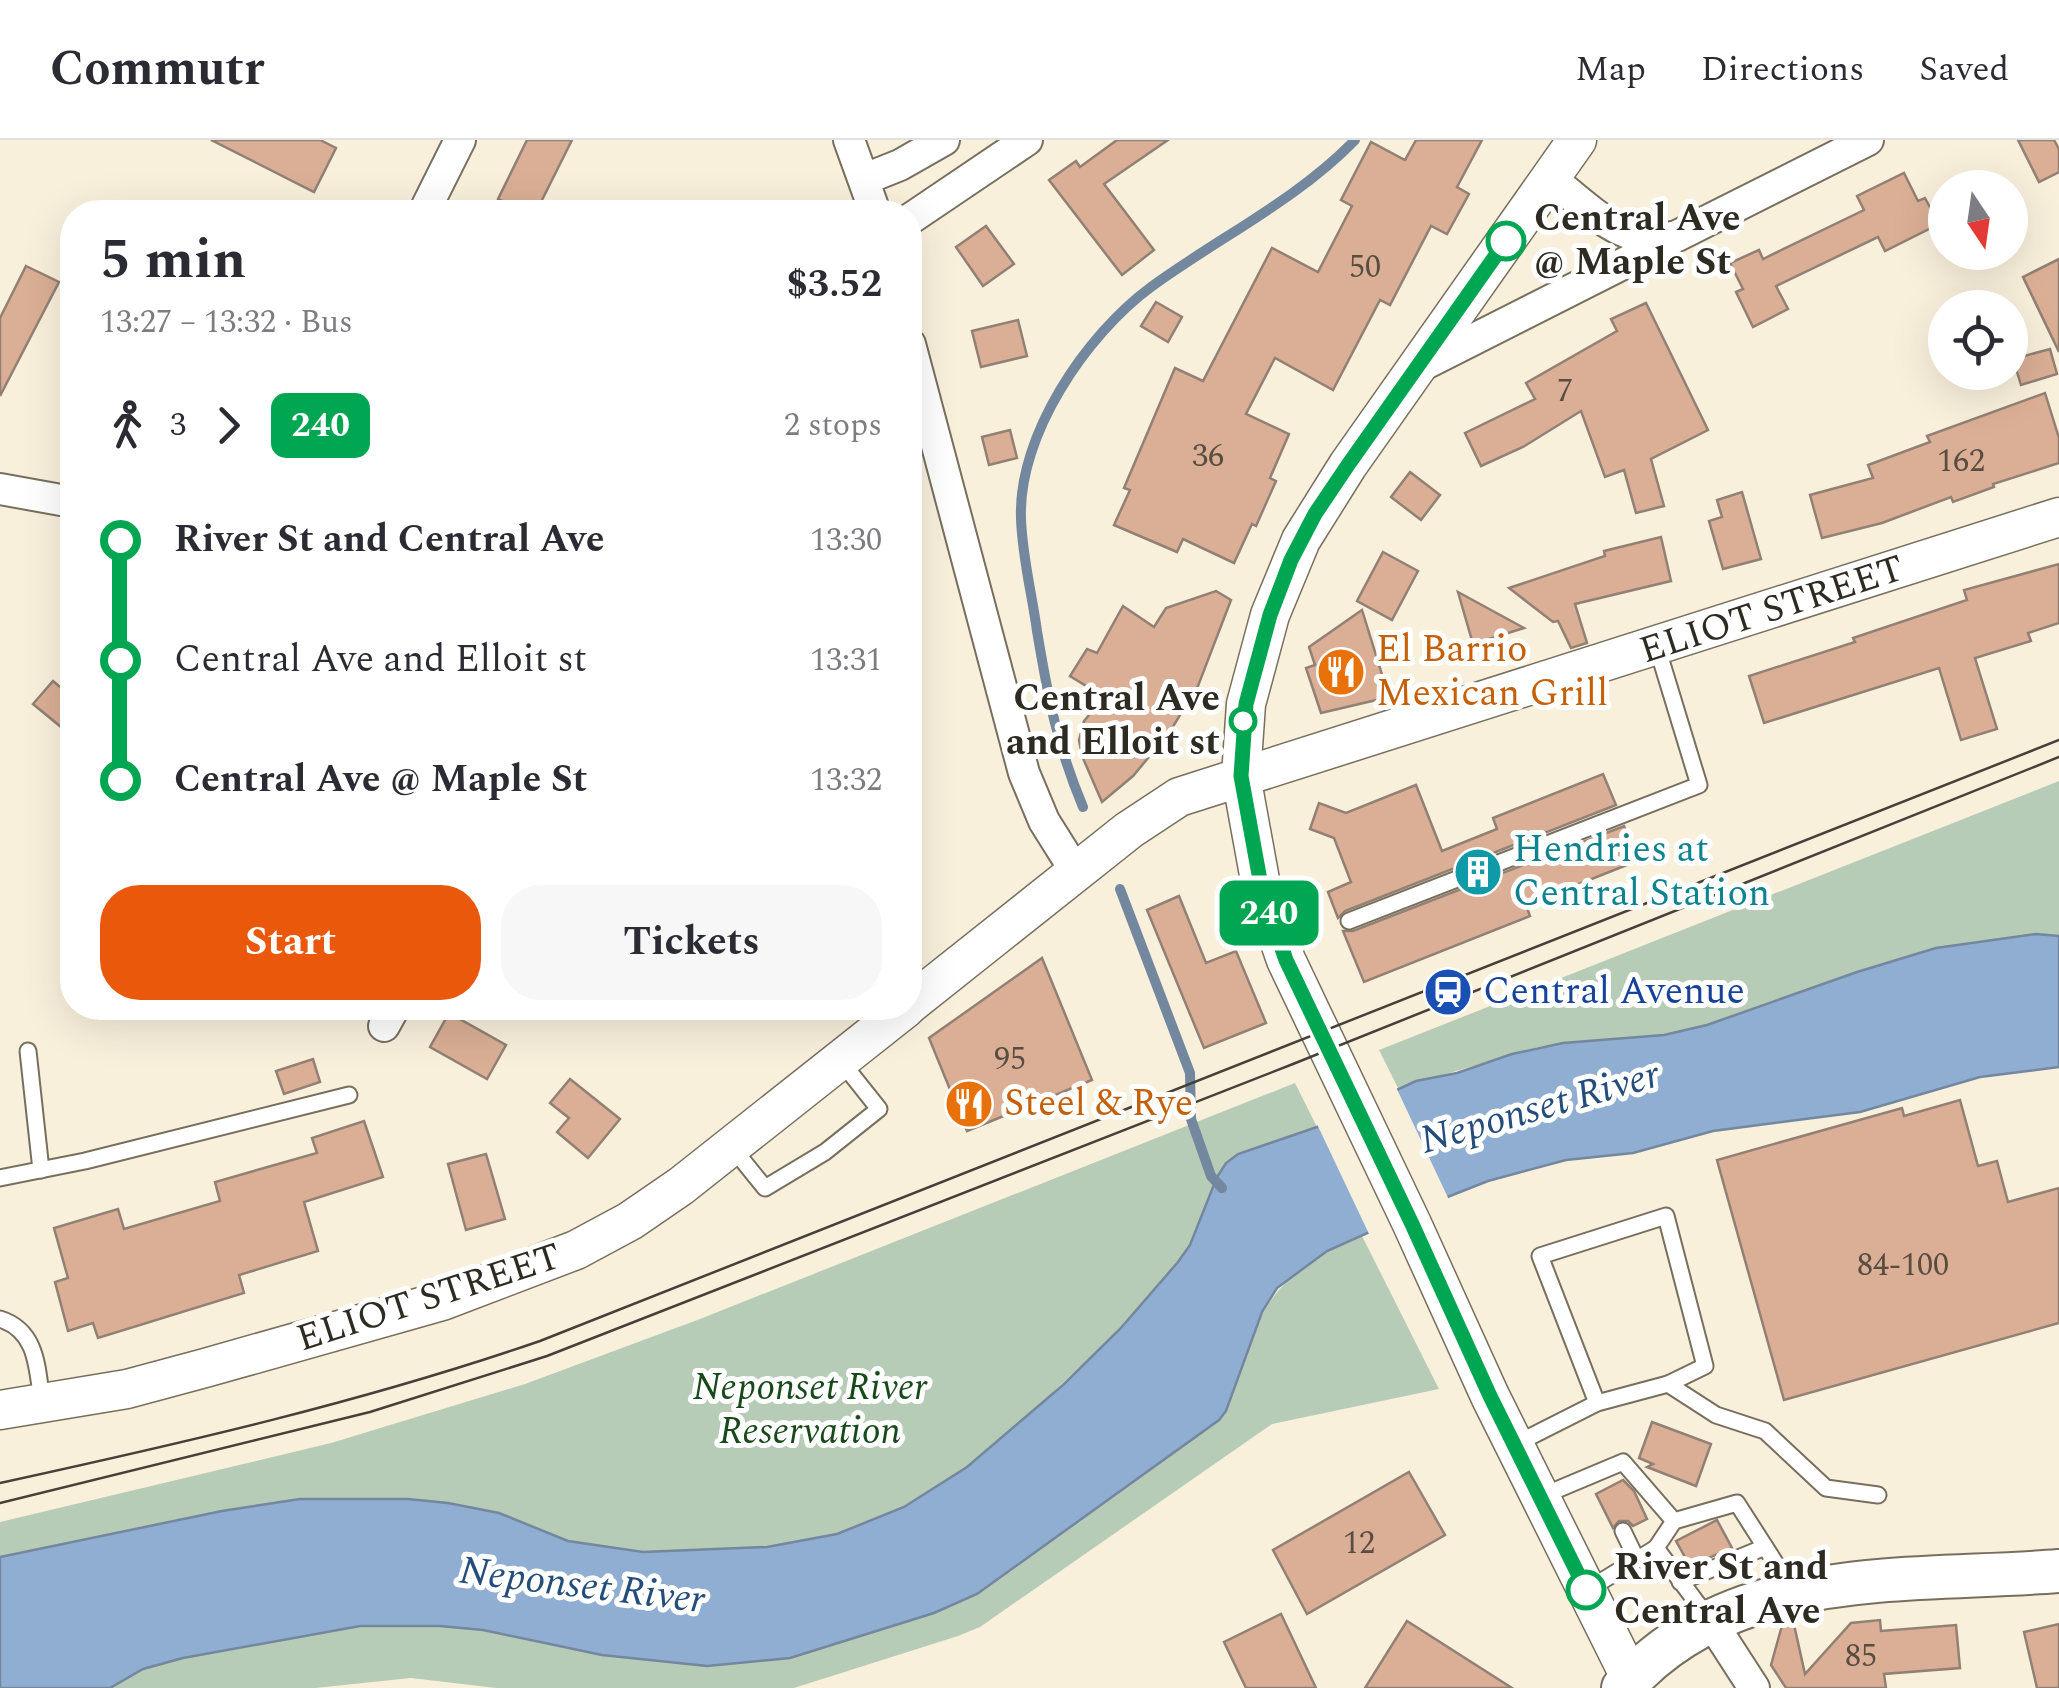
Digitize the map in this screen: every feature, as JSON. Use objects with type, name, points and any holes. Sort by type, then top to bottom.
[{"type":"main road","points":[[1627,1683],[1671,1646],[1712,1623],[1794,1592],[1884,1579],[2059,1571]]},
{"type":"street","points":[[430,200],[460,140]]},
{"type":"street","points":[[849,140],[871,200]]},
{"type":"street","points":[[864,179],[900,165],[944,140]]},
{"type":"street","points":[[922,211],[1027,140]]},
{"type":"street","points":[[1417,368],[1868,140]]},
{"type":"street","points":[[1627,1683],[1276,935],[1249,833],[1241,776],[1246,704],[1270,615],[1315,514],[1561,153],[1626,235],[1650,240],[1677,236]]},
{"type":"street","points":[[922,389],[1024,773],[1044,821],[1076,872]]},
{"type":"street","points":[[0,490],[60,500]]},
{"type":"street","name":"ELIOT STREET","points":[[922,988],[1161,807],[1193,791],[2059,517]]},
{"type":"street","name":"ELIOT STREET","points":[[0,1410],[168,1378],[442,1301],[576,1250],[656,1204],[840,1060],[882,1020]]},
{"type":"street","points":[[1712,1623],[1754,1688]]},
{"type":"lane","points":[[1349,921],[1699,786],[1657,647]]},
{"type":"lane","points":[[28,1051],[41,1170]]},
{"type":"lane","points":[[731,1146],[764,1188],[825,1152],[879,1109],[840,1060]]},
{"type":"lane","points":[[0,1178],[348,1095]]},
{"type":"lane","points":[[1513,1445],[1597,1403],[1668,1384],[1705,1366],[1666,1216],[1540,1256],[1597,1403]]},
{"type":"lane","points":[[0,1319],[19,1328],[32,1346],[42,1404]]},
{"type":"lane","points":[[1668,1384],[1716,1415],[1764,1431],[1826,1488],[1878,1495]]},
{"type":"lane","points":[[1540,1498],[1599,1483],[1623,1462],[1674,1522]]},
{"type":"lane","points":[[1587,1591],[1656,1548],[1674,1522],[1737,1503],[1794,1592]]},
{"type":"lane","points":[[1623,1531],[1636,1558]]},
{"type":"lane","points":[[1680,1582],[1765,1547]]},
{"type":"lane","points":[[1656,1548],[1712,1623]]},
{"type":"green space","points":[[2059,781],[2059,936],[2036,934],[1936,948],[1707,1025],[1664,1035],[1538,1047],[1398,1088],[1379,1050]]},
{"type":"green space","name":"Neponset River Reservation","points":[[1295,1083],[1317,1127],[1238,1154],[1217,1177],[1190,1245],[1120,1329],[1016,1427],[967,1467],[904,1507],[837,1534],[767,1547],[643,1552],[568,1541],[499,1513],[300,1499],[222,1511],[0,1557],[0,1522],[331,1443],[525,1384],[700,1319]]},
{"type":"green space","points":[[1361,1234],[1439,1389],[1272,1424],[980,1627],[958,1636],[794,1688],[496,1688],[411,1678],[315,1688],[110,1688],[143,1669],[183,1658],[360,1626],[483,1630],[602,1655],[706,1666],[790,1658],[934,1613],[977,1594],[1094,1509],[1251,1338],[1282,1287],[1309,1264]]},
{"type":"water","name":"Neponset River","points":[[2036,934],[2059,936],[2059,1067],[1980,1077],[1860,1112],[1713,1131],[1633,1153],[1566,1160],[1488,1181],[1327,1251],[1277,1288],[1262,1312],[1226,1411],[1219,1420],[977,1594],[934,1613],[790,1658],[707,1666],[602,1655],[483,1630],[360,1626],[183,1658],[143,1669],[110,1688],[0,1688],[0,1557],[222,1511],[300,1499],[408,1499],[499,1513],[568,1541],[643,1552],[767,1547],[837,1534],[904,1507],[967,1467],[1063,1385],[1120,1329],[1178,1262],[1190,1245],[1217,1177],[1238,1154],[1317,1127],[1416,1081],[1457,1073],[1512,1054],[1563,1043],[1664,1035],[1707,1025],[1936,948]]},
{"type":"pier","points":[[1395,1085],[1450,1202],[1370,1236],[1316,1122]]},
{"type":"building","points":[[211,140],[320,140],[336,148],[314,192]]},
{"type":"building","points":[[527,140],[572,140],[542,200],[498,199]]},
{"type":"building","points":[[1117,140],[1168,140],[1104,184],[1154,250],[1122,275],[1049,180],[1076,161],[1080,167]]},
{"type":"building","points":[[1416,140],[1482,140],[1457,187],[1469,194],[1447,234],[1431,226],[1390,305],[1380,300],[1333,390],[1275,358],[1246,414],[1289,434],[1270,478],[1276,481],[1234,563],[1183,539],[1177,552],[1114,525],[1130,490],[1124,488],[1175,368],[1203,381],[1272,248],[1318,272],[1352,206],[1341,200],[1371,142],[1405,160]]},
{"type":"building","points":[[2018,140],[2054,140],[2059,149],[2059,172],[2039,182]]},
{"type":"building","points":[[1904,173],[1918,201],[1925,198],[1928,204],[1928,230],[1885,251],[1878,237],[1776,286],[1788,309],[1753,327],[1736,292],[1743,289],[1730,263],[1759,250],[1763,259],[1864,210],[1857,196]]},
{"type":"building","points":[[986,226],[1014,264],[983,286],[956,247]]},
{"type":"building","points":[[2059,259],[2059,352],[2023,277]]},
{"type":"building","points":[[26,266],[59,282],[0,396],[0,318]]},
{"type":"building","points":[[1156,302],[1182,317],[1168,342],[1141,326]]},
{"type":"building","points":[[1646,303],[1708,430],[1651,459],[1664,506],[1636,513],[1624,470],[1605,477],[1581,411],[1523,447],[1481,466],[1465,433],[1535,399],[1526,383],[1617,331],[1611,319]]},
{"type":"building","points":[[1018,320],[1027,356],[981,367],[972,331]]},
{"type":"building","points":[[2050,349],[2057,374],[2028,383],[2028,355]]},
{"type":"building","points":[[2045,393],[2059,438],[2059,463],[1993,484],[1994,487],[1953,502],[1951,497],[1882,523],[1822,538],[1810,495],[1873,478],[1868,465],[1930,442],[1927,436]]},
{"type":"building","points":[[1010,430],[1017,458],[989,465],[982,437]]},
{"type":"building","points":[[1410,472],[1440,495],[1421,520],[1391,497]]},
{"type":"building","points":[[1742,492],[1761,559],[1723,569],[1709,521],[1722,517],[1717,500]]},
{"type":"building","points":[[1661,537],[1671,581],[1575,604],[1587,643],[1571,648],[1558,621],[1553,622],[1509,588],[1605,556],[1604,551]]},
{"type":"building","points":[[1383,552],[1418,571],[1392,620],[1357,601]]},
{"type":"building","points":[[2059,564],[2059,623],[2028,633],[2031,641],[1975,658],[1997,729],[1961,740],[1939,668],[1764,723],[1749,676],[1967,600],[1964,590]]},
{"type":"building","points":[[1216,591],[1231,600],[1198,686],[1169,733],[1133,776],[1102,802],[1079,740],[1084,721],[1104,697],[1070,676],[1087,649],[1097,653],[1123,606],[1154,627],[1166,608]]},
{"type":"building","points":[[1458,592],[1524,628],[1473,644]]},
{"type":"building","points":[[1362,610],[1389,697],[1321,713],[1306,668],[1315,665],[1309,647]]},
{"type":"building","points":[[53,681],[60,687],[60,726],[33,704]]},
{"type":"building","points":[[1603,774],[1616,805],[1345,911],[1338,918],[1328,892],[1351,882],[1334,838],[1310,829],[1319,803],[1346,813],[1416,785],[1442,851],[1497,829],[1493,818]]},
{"type":"building","points":[[1624,826],[1637,861],[1526,905],[1530,916],[1364,982],[1343,931],[1353,931]]},
{"type":"building","points":[[1179,896],[1206,963],[1236,951],[1266,1023],[1204,1048],[1147,910]]},
{"type":"building","points":[[1042,958],[1092,1080],[967,1131],[929,1038]]},
{"type":"building","points":[[445,1020],[461,1020],[506,1045],[487,1079],[430,1047]]},
{"type":"building","points":[[313,1059],[320,1082],[284,1094],[276,1071]]},
{"type":"building","points":[[570,1079],[620,1119],[588,1158],[557,1132],[569,1118],[550,1103]]},
{"type":"building","points":[[1960,1100],[1978,1166],[1997,1161],[2008,1202],[2059,1188],[2059,1323],[1784,1400],[1717,1160],[1902,1108],[1904,1116]]},
{"type":"building","points":[[364,1121],[383,1177],[304,1202],[318,1251],[239,1275],[244,1293],[98,1338],[93,1323],[68,1331],[55,1282],[68,1278],[54,1228],[118,1209],[124,1229],[220,1201],[215,1182],[317,1153],[312,1138]]},
{"type":"building","points":[[486,1154],[505,1219],[466,1230],[448,1164]]},
{"type":"building","points":[[1652,1422],[1711,1444],[1696,1486],[1647,1467],[1653,1464],[1639,1458]]},
{"type":"building","points":[[1409,1472],[1445,1535],[1307,1614],[1273,1550]]},
{"type":"building","points":[[1623,1480],[1634,1491],[1647,1519],[1633,1526],[1628,1521],[1619,1521],[1613,1528],[1596,1494]]},
{"type":"building","points":[[1717,1520],[1732,1548],[1690,1566],[1676,1541]]},
{"type":"building","points":[[1281,1614],[1316,1688],[1246,1688],[1224,1642]]},
{"type":"building","points":[[1793,1620],[1805,1674],[1851,1623],[1880,1620],[1881,1631],[1956,1625],[1960,1668],[1884,1674],[1886,1688],[1786,1688],[1771,1665],[1783,1622]]},
{"type":"building","points":[[1407,1621],[1512,1688],[1365,1688]]},
{"type":"building","points":[[2059,1624],[2059,1688],[2037,1688],[2024,1632]]},
{"type":"waterway","points":[[1083,807],[1054,720],[1023,546],[1023,486],[1044,421],[1081,359],[1127,307],[1308,181],[1355,140]]},
{"type":"waterway","points":[[1120,889],[1190,1073],[1191,1119],[1211,1176],[1222,1188]]},
{"type":"tram line","points":[[0,1483],[340,1402],[540,1341],[2059,740]]},
{"type":"tram line","points":[[0,1503],[370,1412],[547,1356],[1293,1064],[2059,757]]},
{"type":"bus line","name":"240","points":[[1506,241],[1348,465],[1315,514],[1291,560],[1270,615],[1246,704],[1241,776],[1262,891],[1286,960],[1513,1445],[1586,1590]]},
{"type":"place","name":"Central Ave @ Maple St","points":[[1506,241]]},
{"type":"place","name":"El Barrio Mexican Grill","points":[[1341,672]]},
{"type":"place","name":"Central Ave and Elloit st","points":[[1243,721]]},
{"type":"place","name":"Hendries at Central Station","points":[[1478,872]]},
{"type":"place","name":"Central Avenue","points":[[1448,992]]},
{"type":"place","name":"Steel & Rye","points":[[969,1104]]},
{"type":"place","name":"River St and Central Ave","points":[[1586,1590]]}]
